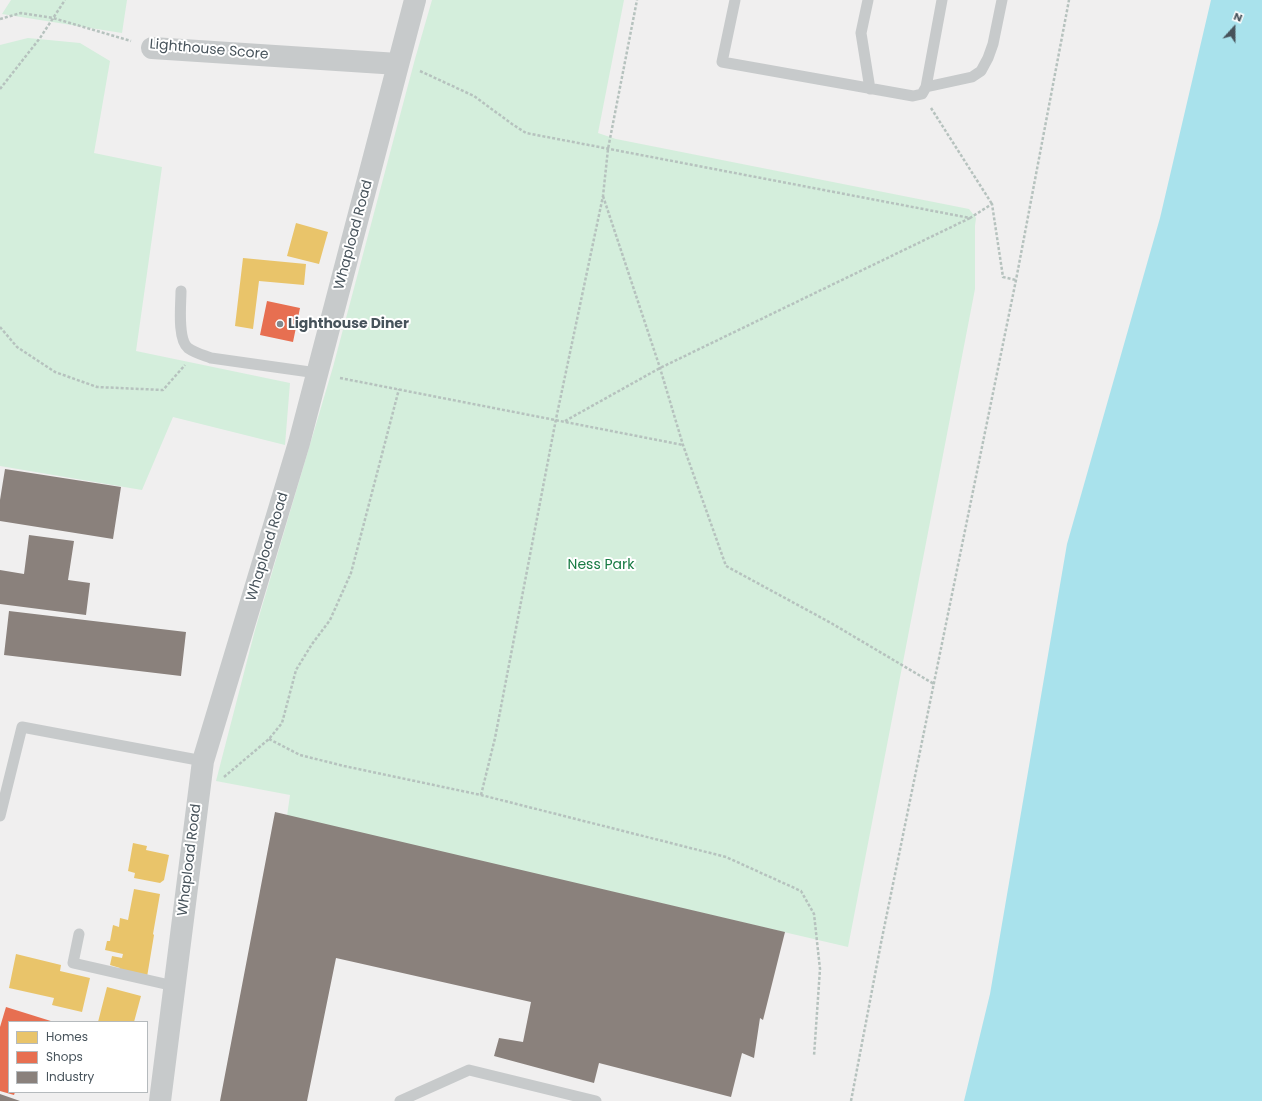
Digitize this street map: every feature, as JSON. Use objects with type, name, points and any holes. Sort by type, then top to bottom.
[{"type":"street","name":"Whapload Road","points":[[160,1101],[202,771],[299,443],[415,0]]},
{"type":"street","name":"Lighthouse Score","points":[[152,48],[398,64]]},
{"type":"lane","points":[[735,0],[722,62],[913,96],[924,90],[972,77],[981,70],[988,58],[993,44],[1002,0]]},
{"type":"lane","points":[[868,0],[861,33],[870,88]]},
{"type":"lane","points":[[924,90],[942,0]]},
{"type":"lane","points":[[181,290],[182,336],[187,347],[211,358],[317,373]]},
{"type":"lane","points":[[0,816],[22,727],[202,771]]},
{"type":"lane","points":[[79,934],[73,962],[174,986]]},
{"type":"lane","points":[[400,1101],[469,1070],[596,1101]]},
{"type":"path","points":[[0,88],[40,38],[65,0]]},
{"type":"path","points":[[481,795],[495,738],[556,419],[603,196],[608,149],[637,0]]},
{"type":"path","points":[[851,1101],[881,943],[935,684],[1016,280],[1069,0]]},
{"type":"path","name":"Lighthouse Score","points":[[0,19],[21,13],[53,18],[152,48]]},
{"type":"path","points":[[398,64],[425,73],[474,96],[526,133],[970,218]]},
{"type":"path","points":[[924,90],[992,204],[1003,277],[1016,280]]},
{"type":"path","points":[[603,196],[660,368],[683,445],[726,566],[831,623],[935,684]]},
{"type":"path","points":[[565,421],[660,368],[970,218],[992,204]]},
{"type":"path","points":[[0,327],[17,347],[55,372],[97,387],[163,390],[189,360],[211,358]]},
{"type":"path","points":[[317,373],[683,445]]},
{"type":"path","points":[[202,771],[217,780],[226,777],[269,739],[282,723],[296,670],[312,644],[330,620],[351,573],[399,389]]},
{"type":"path","points":[[269,739],[300,755],[344,766],[481,795],[726,856],[801,891],[814,914],[820,969],[814,1056]]},
{"type":"green space","points":[[11,0],[127,0],[122,33],[2,14]]},
{"type":"green space","name":"Ness Park","points":[[432,0],[624,0],[598,133],[616,139],[969,209],[976,218],[975,289],[848,947],[287,816],[290,795],[216,781],[255,630],[333,367]]},
{"type":"green space","points":[[28,38],[80,43],[110,61],[94,153],[162,167],[136,351],[290,383],[285,445],[173,417],[142,490],[0,466],[0,45]]},
{"type":"water","points":[[1211,0],[1262,0],[1262,1101],[964,1101],[990,994],[1067,544],[1160,218]]},
{"type":"building: Homes","points":[[296,223],[328,232],[319,264],[287,256]]},
{"type":"building: Homes","points":[[243,258],[306,264],[304,285],[259,281],[253,329],[235,326]]},
{"type":"building: Homes","points":[[133,843],[147,846],[146,850],[169,855],[164,880],[160,883],[134,878],[135,873],[128,871]]},
{"type":"building: Homes","points":[[134,889],[160,894],[147,977],[120,971],[120,968],[110,965],[112,956],[122,958],[123,954],[105,950],[107,941],[110,941],[113,925],[119,927],[120,918],[128,920]]},
{"type":"building: Homes","points":[[16,954],[61,965],[60,971],[90,978],[82,1012],[52,1005],[54,998],[9,988]]},
{"type":"building: Homes","points":[[107,987],[141,996],[134,1021],[98,1021]]},
{"type":"building: Shops","name":"Lighthouse Diner","points":[[267,301],[300,308],[293,342],[260,335]]},
{"type":"building: Shops","points":[[6,1007],[51,1021],[8,1021],[8,1093],[15,1093],[14,1095],[0,1091],[0,1027]]},
{"type":"building: Industry","points":[[5,469],[121,487],[113,539],[0,521],[0,500]]},
{"type":"building: Industry","points":[[29,535],[74,541],[68,580],[90,583],[86,615],[0,604],[0,570],[24,574]]},
{"type":"building: Industry","points":[[9,611],[186,632],[181,676],[4,655]]},
{"type":"building: Industry","points":[[275,812],[785,932],[763,1020],[760,1018],[754,1058],[742,1053],[731,1097],[599,1063],[594,1083],[494,1056],[499,1038],[523,1042],[531,1002],[336,958],[307,1101],[220,1101]]},
{"type":"building: Industry","points":[[0,1094],[20,1101],[0,1101]]},
{"type":"place","name":"Lighthouse Diner","points":[[280,324]]}]
